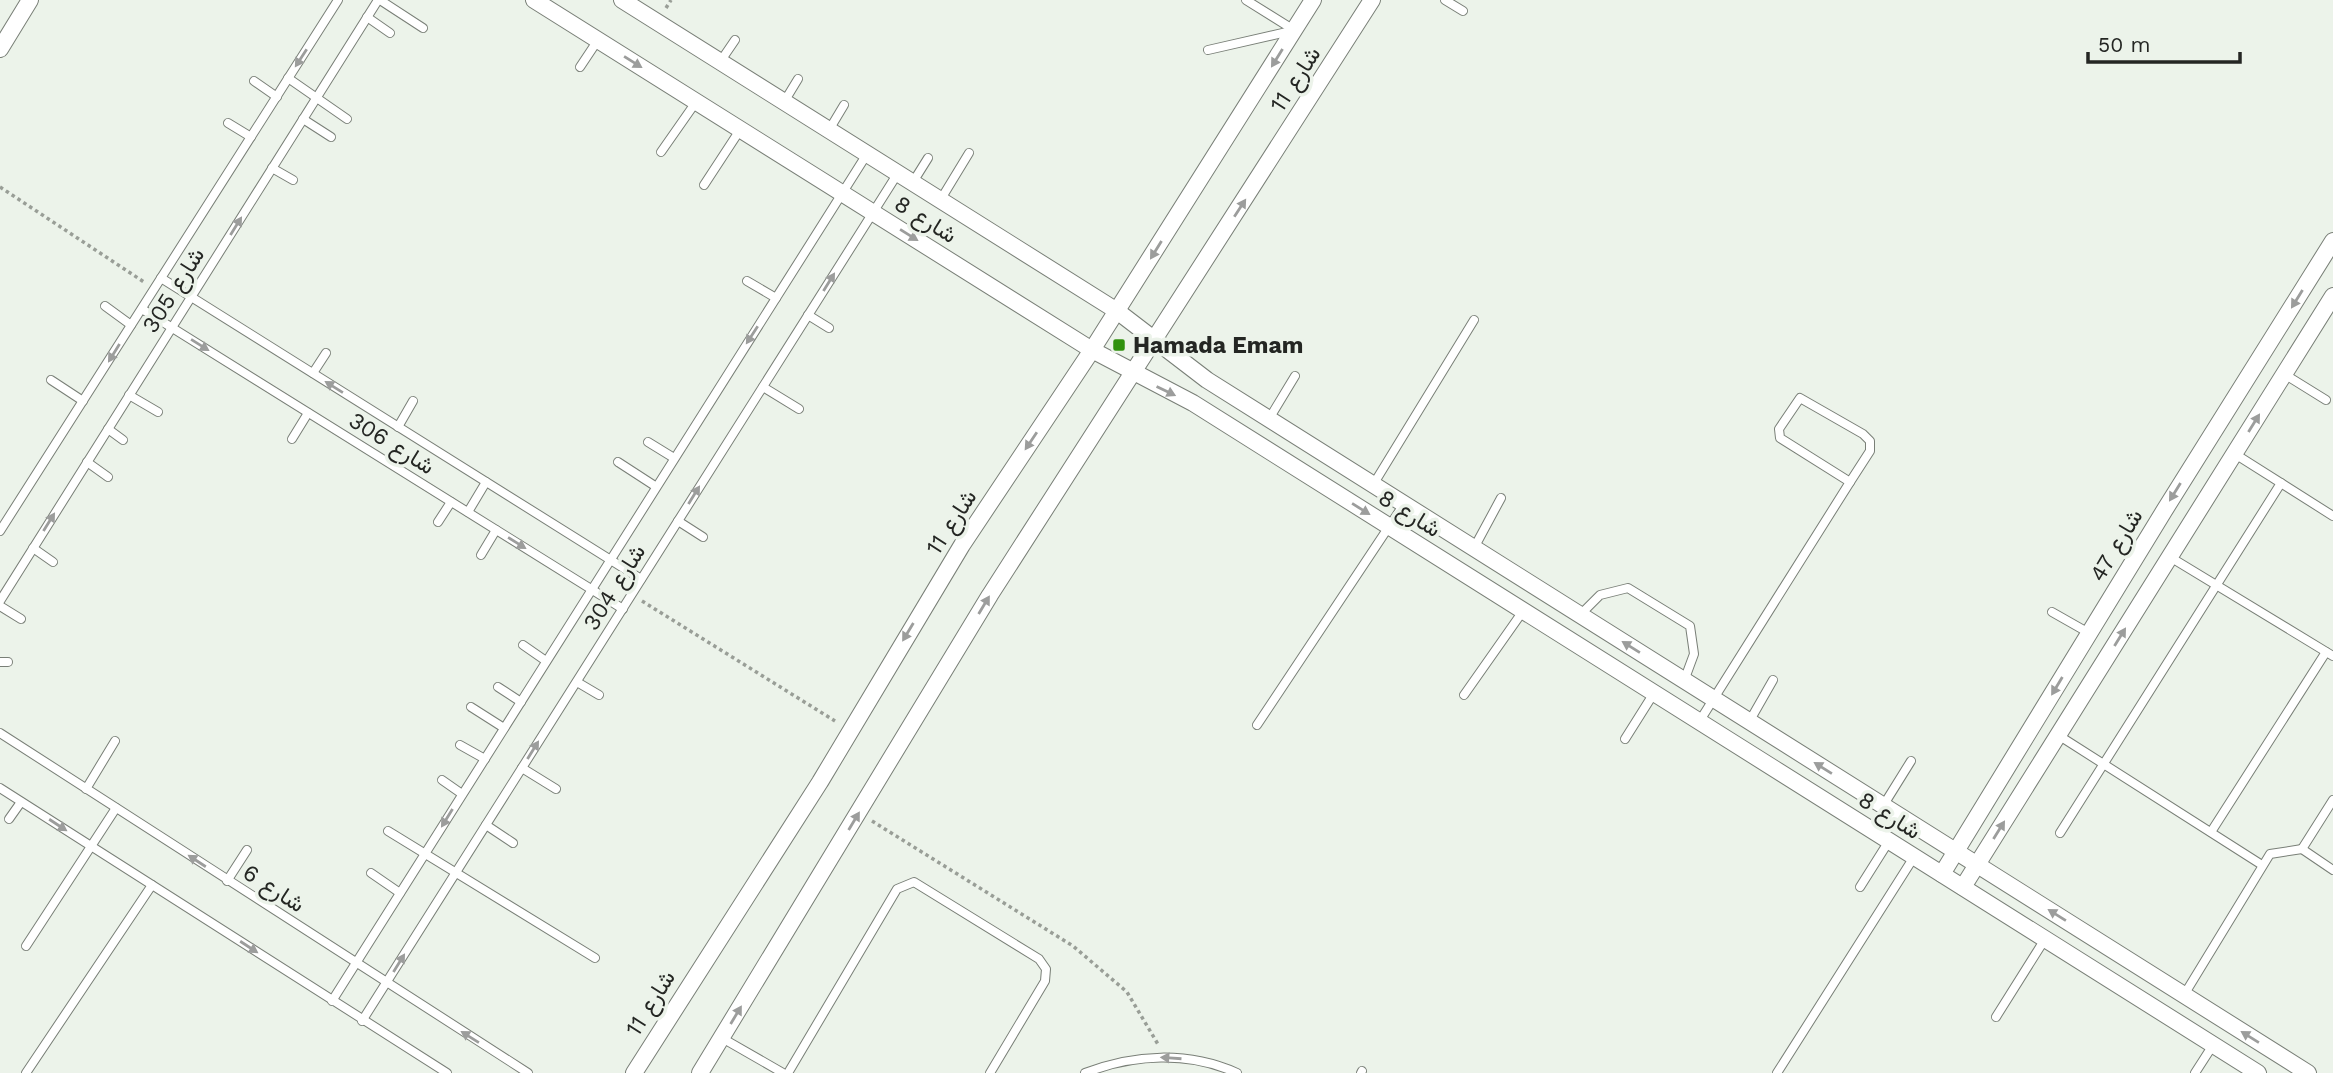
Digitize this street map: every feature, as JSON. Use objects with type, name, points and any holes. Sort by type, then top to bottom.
[{"type":"street","points":[[0,49],[30,0]]},
{"type":"street","name":"شارع 8","points":[[534,0],[1092,350],[1133,374],[1193,403],[2258,1073]]},
{"type":"street","name":"شارع 8","points":[[622,0],[641,5],[720,62],[1117,311],[1207,380],[2308,1073]]},
{"type":"street","name":"شارع 11","points":[[634,1073],[850,731],[962,545],[1092,350],[1313,0]]},
{"type":"street","name":"شارع 11","points":[[700,1073],[990,595],[1372,0]]},
{"type":"street","name":"شارع 47","points":[[1942,874],[2333,242]]},
{"type":"street","points":[[1963,887],[2333,296]]},
{"type":"lane","name":"شارع 305","points":[[0,531],[338,0]]},
{"type":"lane","name":"شارع 305","points":[[0,603],[379,0]]},
{"type":"lane","points":[[379,0],[423,28]]},
{"type":"lane","points":[[1246,0],[1294,30]]},
{"type":"lane","points":[[1445,0],[1462,11]]},
{"type":"lane","points":[[367,17],[390,33]]},
{"type":"lane","points":[[1208,50],[1294,30]]},
{"type":"lane","points":[[580,67],[598,40]]},
{"type":"lane","points":[[720,62],[735,40]]},
{"type":"lane","points":[[288,78],[347,119]]},
{"type":"lane","points":[[784,102],[798,79]]},
{"type":"lane","points":[[254,81],[277,97]]},
{"type":"lane","points":[[661,152],[696,102]]},
{"type":"lane","points":[[829,130],[844,105]]},
{"type":"lane","points":[[303,120],[331,137]]},
{"type":"lane","points":[[228,123],[251,137]]},
{"type":"lane","points":[[704,185],[740,130]]},
{"type":"lane","points":[[941,200],[969,153]]},
{"type":"lane","name":"شارع 304","points":[[332,1001],[867,154]]},
{"type":"lane","points":[[913,182],[928,158]]},
{"type":"lane","points":[[272,168],[293,180]]},
{"type":"lane","name":"شارع 304","points":[[362,1021],[898,173]]},
{"type":"lane","name":"شارع 306","points":[[161,278],[641,579]]},
{"type":"lane","points":[[747,281],[776,298]]},
{"type":"lane","points":[[105,306],[131,326]]},
{"type":"lane","name":"شارع 306","points":[[142,309],[623,609]]},
{"type":"lane","points":[[808,315],[829,328]]},
{"type":"lane","points":[[1373,485],[1474,320]]},
{"type":"lane","points":[[313,373],[326,353]]},
{"type":"lane","points":[[2284,374],[2326,400]]},
{"type":"lane","points":[[1269,419],[1296,376]]},
{"type":"lane","points":[[51,380],[83,401]]},
{"type":"lane","points":[[763,387],[799,409]]},
{"type":"lane","points":[[130,395],[158,412]]},
{"type":"lane","points":[[1699,722],[1870,452],[1870,441],[1863,434],[1800,398],[1779,429],[1780,438],[1850,482]]},
{"type":"lane","points":[[398,427],[413,401]]},
{"type":"lane","points":[[292,439],[309,413]]},
{"type":"lane","points":[[108,429],[123,440]]},
{"type":"lane","points":[[648,442],[674,457]]},
{"type":"lane","points":[[2235,454],[2333,516]]},
{"type":"lane","points":[[87,462],[108,477]]},
{"type":"lane","points":[[618,462],[655,486]]},
{"type":"lane","points":[[468,513],[486,482]]},
{"type":"lane","points":[[2060,833],[2281,483]]},
{"type":"lane","points":[[1474,548],[1501,498]]},
{"type":"lane","points":[[438,522],[451,502]]},
{"type":"lane","points":[[1257,725],[1404,504]]},
{"type":"lane","points":[[678,521],[703,537]]},
{"type":"lane","points":[[481,555],[496,530]]},
{"type":"lane","points":[[33,548],[52,562]]},
{"type":"lane","points":[[2170,557],[2329,654],[2211,832]]},
{"type":"lane","points":[[1580,615],[1600,594],[1628,588],[1690,626],[1694,654],[1684,681]]},
{"type":"lane","points":[[0,603],[21,619]]},
{"type":"lane","points":[[1464,695],[1523,611]]},
{"type":"lane","points":[[2052,612],[2089,633]]},
{"type":"lane","points":[[523,645],[546,661]]},
{"type":"lane","points":[[1749,722],[1773,680]]},
{"type":"lane","points":[[577,682],[600,695]]},
{"type":"lane","points":[[498,687],[520,702]]},
{"type":"lane","points":[[1625,739],[1654,693]]},
{"type":"lane","points":[[471,707],[504,728]]},
{"type":"lane","name":"شارع 6","points":[[0,733],[528,1073]]},
{"type":"lane","points":[[2059,735],[2262,865]]},
{"type":"lane","points":[[86,789],[115,741]]},
{"type":"lane","points":[[460,744],[485,758]]},
{"type":"lane","points":[[1883,806],[1911,761]]},
{"type":"lane","points":[[522,768],[556,789]]},
{"type":"lane","points":[[442,780],[463,793]]},
{"type":"lane","points":[[0,788],[447,1073]]},
{"type":"lane","points":[[2302,849],[2333,800]]},
{"type":"lane","points":[[9,819],[21,802]]},
{"type":"lane","points":[[26,946],[116,808]]},
{"type":"lane","points":[[486,825],[513,843]]},
{"type":"lane","points":[[388,831],[595,958]]},
{"type":"lane","points":[[1860,887],[1889,841]]},
{"type":"lane","points":[[2184,995],[2270,854],[2302,849],[2333,870]]},
{"type":"lane","points":[[227,881],[247,850]]},
{"type":"lane","points":[[1777,1073],[1914,857]]},
{"type":"lane","points":[[371,873],[400,893]]},
{"type":"lane","points":[[788,1073],[897,889],[914,882],[1039,959],[1046,969],[1045,981],[989,1073]]},
{"type":"lane","points":[[26,1073],[152,885]]},
{"type":"lane","points":[[1996,1017],[2045,939]]},
{"type":"lane","points":[[722,1038],[783,1073]]},
{"type":"lane","points":[[2195,1073],[2213,1045]]},
{"type":"lane","points":[[1085,1073],[1130,1059],[1165,1057],[1203,1061],[1237,1073]]},
{"type":"path","points":[[0,187],[154,289]]},
{"type":"path","points":[[632,595],[850,731]]},
{"type":"path","points":[[859,813],[1073,946],[1128,992],[1165,1057]]},
{"type":"place","name":"Hamada Emam","points":[[1119,345]]}]
